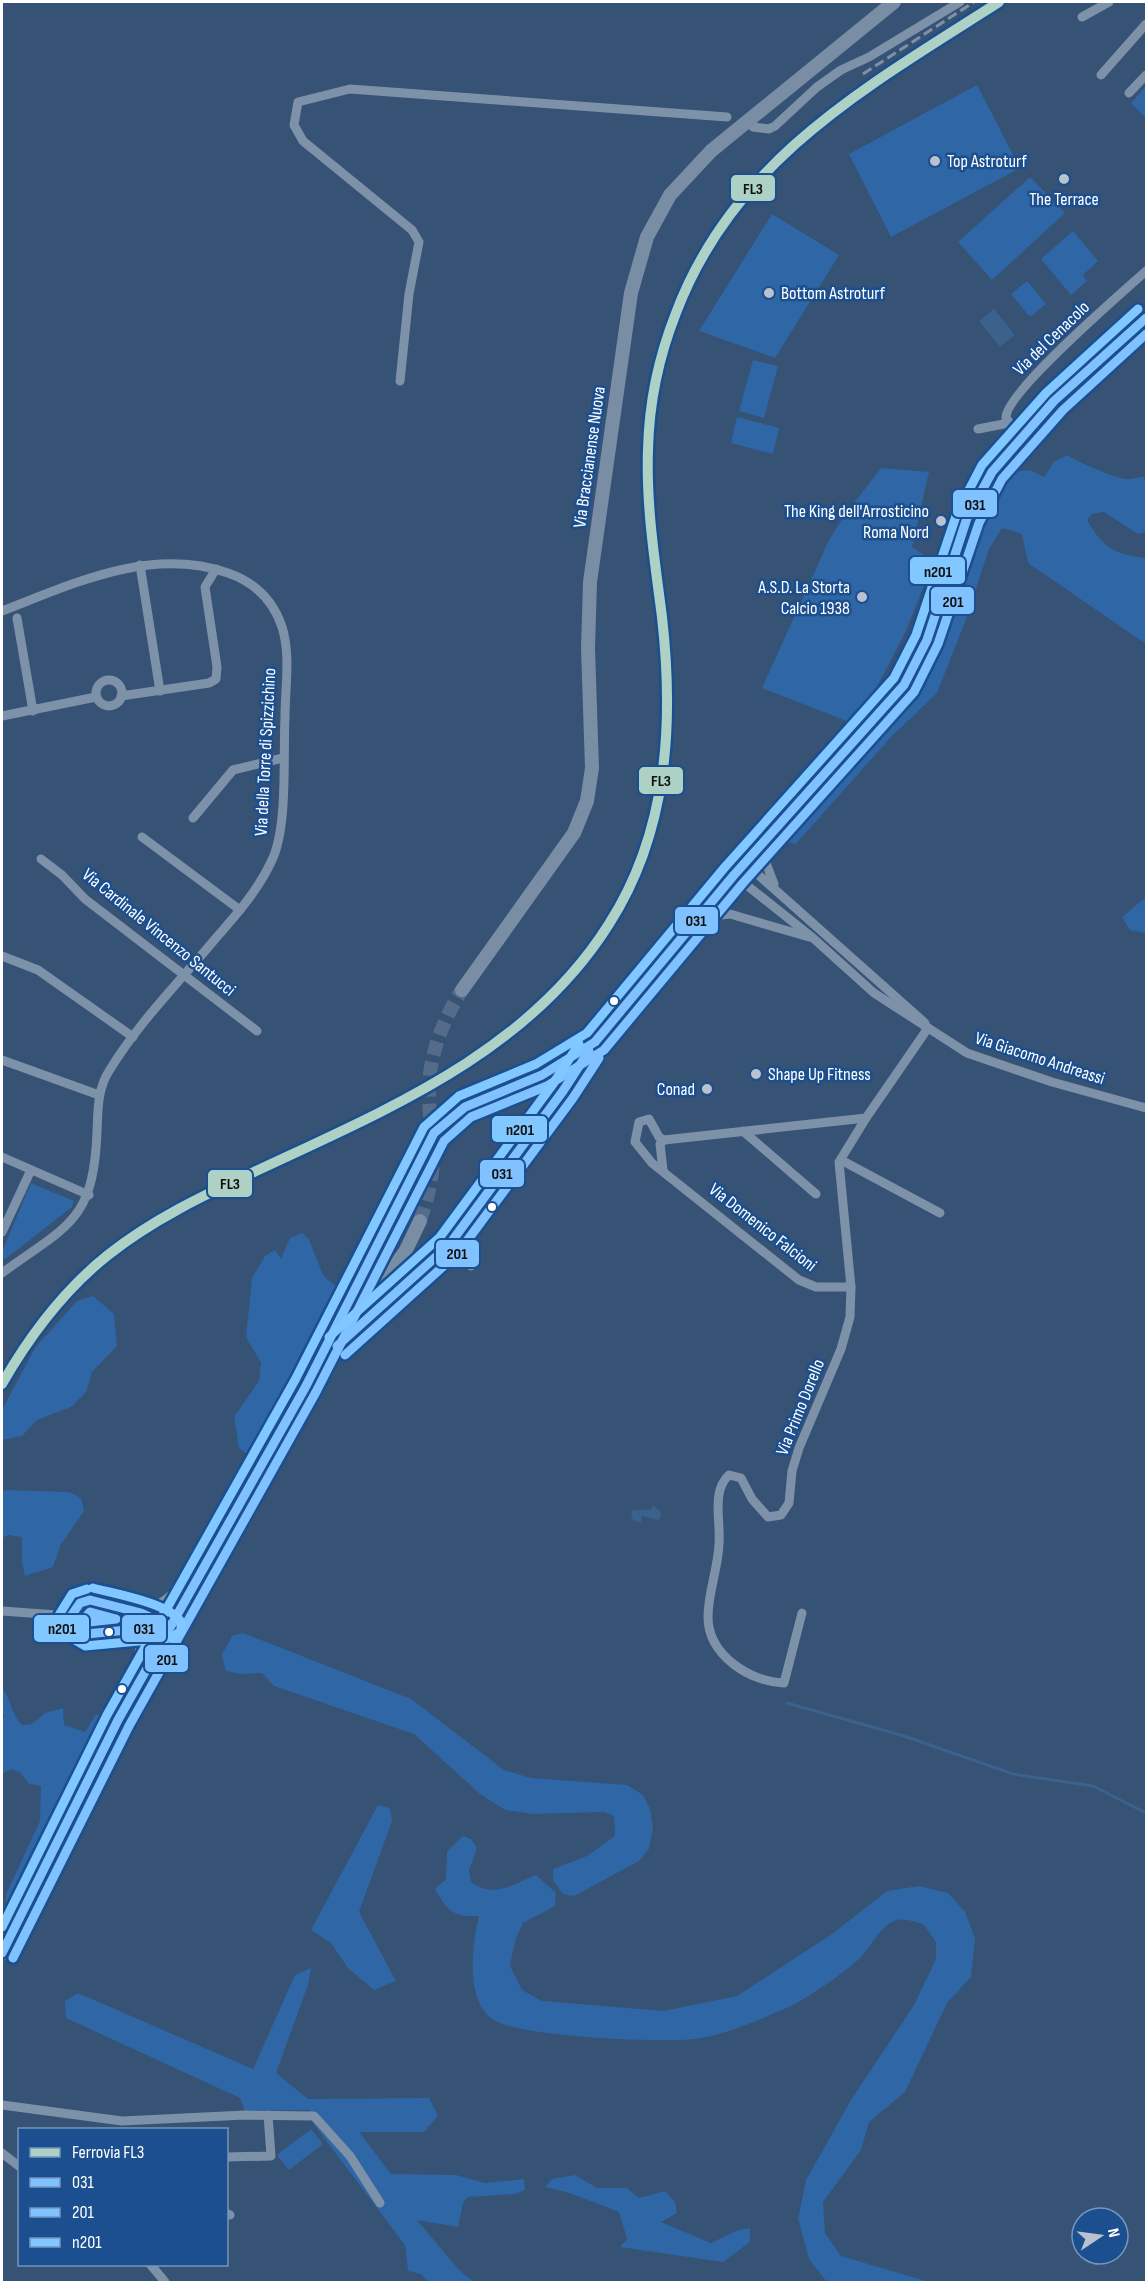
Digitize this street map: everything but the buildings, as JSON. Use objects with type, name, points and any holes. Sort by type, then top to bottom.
[{"type":"main road","name":"Via Braccianense Nuova","points":[[462,990],[574,832],[587,801],[592,768],[588,648],[590,582],[631,293],[647,237],[670,195],[711,151],[894,2]]},
{"type":"main road","points":[[331,1352],[449,1245],[563,1091],[595,1042],[734,874],[889,705],[911,675],[927,638],[977,496],[988,475],[1021,437],[1146,318]]},
{"type":"main road","points":[[2,1953],[118,1720],[307,1385],[428,1142],[438,1128],[465,1107],[542,1075],[595,1042]]},
{"type":"main road","points":[[307,1385],[356,1315],[405,1252],[420,1221]]},
{"type":"street","points":[[753,127],[769,129],[775,126],[817,87],[841,70],[877,52],[960,2]]},
{"type":"street","points":[[1082,17],[1109,2]]},
{"type":"street","points":[[1101,75],[1146,24]]},
{"type":"street","points":[[1129,93],[1146,75]]},
{"type":"street","points":[[400,381],[409,294],[418,248],[417,237],[412,230],[303,141],[294,125],[298,102],[350,89],[727,117]]},
{"type":"street","name":"Via del Cenacolo","points":[[1009,423],[1007,408],[1029,380],[1146,271]]},
{"type":"street","points":[[978,429],[1009,423],[1021,437]]},
{"type":"street","name":"Via della Torre di Spizzichino","points":[[2,611],[72,585],[140,565],[191,563],[216,568],[240,577],[257,588],[272,605],[282,628],[286,656],[281,825],[276,850],[266,872],[240,910],[133,1037],[108,1072],[99,1095],[96,1163],[89,1195],[68,1225],[2,1273]]},
{"type":"street","points":[[140,565],[160,691]]},
{"type":"street","points":[[122,696],[118,684],[110,680],[99,685],[96,697],[101,704],[109,706],[117,703],[122,696],[209,683],[216,677],[206,587],[216,568]]},
{"type":"street","points":[[16,618],[33,711]]},
{"type":"street","points":[[2,716],[96,697]]},
{"type":"street","points":[[193,818],[233,770],[283,758]]},
{"type":"street","points":[[142,837],[240,910]]},
{"type":"street","name":"Via Giacomo Andreassi","points":[[769,837],[766,863],[777,888]]},
{"type":"street","name":"Via Cardinale Vincenzo Santucci","points":[[41,859],[62,875],[85,899],[257,1031]]},
{"type":"street","name":"Via Giacomo Andreassi","points":[[745,863],[777,888],[792,904],[918,1015],[926,1032]]},
{"type":"street","name":"Via Giacomo Andreassi","points":[[734,874],[813,938],[874,993],[919,1023],[926,1032],[999,1066],[1146,1108]]},
{"type":"street","points":[[774,926],[792,904]]},
{"type":"street","name":"Via Giacomo Andreassi","points":[[675,945],[708,919],[721,914],[735,915],[813,938]]},
{"type":"street","points":[[2,956],[38,970],[133,1037]]},
{"type":"street","name":"Via Primo Dorello","points":[[802,1613],[784,1683],[750,1675],[731,1663],[716,1644],[708,1617],[719,1546],[718,1497],[721,1482],[729,1474],[741,1478],[752,1499],[768,1517],[781,1515],[789,1503],[792,1471],[799,1448],[847,1332],[851,1287],[839,1178],[841,1160],[866,1118],[926,1032]]},
{"type":"street","points":[[2,1060],[99,1095]]},
{"type":"street","points":[[663,1170],[660,1144],[664,1140],[866,1118]]},
{"type":"street","name":"Via Domenico Falcioni","points":[[664,1140],[659,1137],[649,1119],[639,1122],[635,1142],[652,1163],[799,1280],[816,1287],[851,1287]]},
{"type":"street","points":[[743,1131],[816,1194]]},
{"type":"street","points":[[2,1157],[89,1195]]},
{"type":"street","points":[[841,1160],[940,1214]]},
{"type":"street","points":[[2,1232],[32,1170]]},
{"type":"street","points":[[463,1250],[471,1266]]},
{"type":"street","points":[[135,1611],[156,1607],[170,1599],[204,1566]]},
{"type":"street","points":[[91,1635],[100,1630],[105,1620],[103,1609],[95,1602]]},
{"type":"street","points":[[71,1616],[80,1603],[95,1602],[135,1611],[171,1626]]},
{"type":"street","points":[[2,1611],[71,1616]]},
{"type":"street","points":[[71,1616],[77,1630],[91,1635],[171,1626]]},
{"type":"street","points":[[118,1720],[122,1694],[141,1650],[135,1636],[119,1631]]},
{"type":"street","points":[[2,2105],[113,2121],[307,2115],[321,2121],[350,2156],[380,2203]]},
{"type":"street","points":[[228,2157],[271,2156],[268,2115]]},
{"type":"street","points":[[2,2153],[18,2165]]},
{"type":"street","points":[[151,2266],[165,2283]]},
{"type":"shaded area","name":"Top Astroturf","points":[[977,85],[1020,168],[891,237],[849,154]]},
{"type":"shaded area","points":[[1146,86],[1146,118],[1131,103]]},
{"type":"shaded area","points":[[1030,177],[1065,213],[992,280],[958,242]]},
{"type":"shaded area","name":"Bottom Astroturf","points":[[772,214],[839,255],[775,358],[699,331]]},
{"type":"shaded area","points":[[1073,231],[1098,261],[1083,275],[1087,281],[1071,295],[1041,259]]},
{"type":"shaded area","points":[[1027,281],[1046,304],[1030,317],[1011,294]]},
{"type":"shaded area","points":[[994,309],[1015,335],[1000,347],[979,321]]},
{"type":"shaded area","points":[[753,360],[778,366],[764,418],[739,411]]},
{"type":"shaded area","points":[[737,417],[779,428],[773,454],[731,443]]},
{"type":"shaded area","points":[[1067,455],[1120,478],[1144,477],[1146,482],[1146,532],[1138,534],[1104,512],[1092,514],[1087,520],[1099,538],[1111,548],[1118,552],[1146,558],[1146,644],[1028,563],[1022,534],[1002,528],[989,549],[965,622],[937,693],[891,737],[796,844],[782,840],[781,827],[915,678],[930,656],[991,494],[1007,473],[1030,470],[1044,477],[1054,462]]},
{"type":"shaded area","name":"A.S.D. La Storta Calcio 1938","points":[[881,468],[929,472],[912,547],[934,561],[905,633],[857,725],[762,688],[829,540],[844,516]]},
{"type":"shaded area","points":[[1146,897],[1146,933],[1130,930],[1122,917]]},
{"type":"shaded area","points":[[31,1183],[74,1201],[72,1207],[4,1260],[2,1252]]},
{"type":"shaded area","points":[[302,1233],[309,1240],[323,1275],[340,1290],[338,1311],[251,1457],[239,1448],[234,1417],[259,1381],[261,1363],[246,1337],[252,1278],[265,1256],[275,1250],[281,1259],[290,1238]]},
{"type":"shaded area","points":[[93,1296],[114,1314],[117,1346],[92,1372],[86,1392],[71,1407],[37,1420],[22,1436],[2,1440],[2,1410],[35,1348],[77,1301]]},
{"type":"shaded area","points":[[5,1490],[69,1492],[81,1498],[84,1511],[60,1546],[53,1567],[25,1576],[22,1562],[22,1537],[8,1535],[2,1538],[2,1492]]},
{"type":"shaded area","points":[[653,1505],[661,1512],[658,1520],[642,1516],[641,1523],[633,1520],[631,1514],[633,1510],[651,1510]]},
{"type":"shaded area","points":[[89,1605],[98,1608],[101,1617],[98,1626],[89,1629],[80,1626],[77,1617],[80,1608]]},
{"type":"shaded area","points":[[106,1609],[152,1620],[154,1622],[109,1627]]},
{"type":"shaded area","points":[[243,1633],[411,1699],[504,1770],[531,1778],[627,1785],[643,1795],[650,1809],[653,1828],[649,1849],[639,1861],[574,1896],[563,1894],[553,1880],[553,1869],[587,1856],[615,1836],[614,1816],[604,1812],[534,1814],[505,1810],[480,1794],[414,1734],[274,1686],[262,1673],[240,1674],[226,1671],[222,1655],[232,1636]]},
{"type":"shaded area","points":[[2,1688],[15,1716],[22,1725],[32,1724],[45,1713],[63,1708],[64,1725],[85,1732],[96,1714],[104,1717],[88,1769],[77,1794],[54,1843],[15,1914],[5,1913],[6,1894],[40,1821],[41,1786],[29,1784],[20,1772],[11,1769],[2,1774],[4,1715]]},
{"type":"shaded area","points":[[378,1805],[390,1808],[392,1821],[359,1912],[396,1981],[374,1990],[348,1968],[331,1943],[311,1930]]},
{"type":"shaded area","points":[[463,1836],[471,1839],[477,1848],[469,1870],[471,1882],[479,1887],[496,1890],[536,1875],[556,1893],[555,1906],[523,1923],[515,1941],[510,1966],[522,1990],[542,2001],[663,2011],[737,1996],[832,1934],[887,1891],[919,1886],[948,1893],[965,1912],[975,1938],[971,1977],[947,2003],[905,2092],[869,2122],[861,2150],[823,2202],[825,2233],[841,2256],[929,2282],[827,2282],[809,2259],[798,2219],[806,2180],[851,2100],[914,2005],[936,1959],[936,1942],[923,1924],[903,1919],[891,1923],[881,1931],[860,1958],[815,1992],[789,2007],[719,2034],[694,2039],[652,2040],[590,2037],[529,2030],[492,2019],[483,2010],[474,1985],[473,1970],[474,1941],[479,1916],[452,1912],[435,1889],[446,1879],[447,1852]]},
{"type":"shaded area","points":[[311,1968],[308,1985],[276,2073],[308,2099],[429,2098],[438,2116],[424,2132],[359,2132],[391,2174],[456,2175],[485,2183],[524,2179],[525,2190],[515,2194],[468,2197],[463,2203],[458,2227],[417,2220],[459,2270],[474,2282],[428,2282],[421,2274],[408,2271],[405,2245],[312,2122],[309,2110],[245,2111],[240,2098],[66,2018],[65,2001],[78,1993],[253,2069],[295,1975]]},
{"type":"shaded area","points":[[311,2129],[323,2144],[289,2170],[277,2155]]},
{"type":"shaded area","points":[[575,2175],[597,2188],[627,2188],[639,2198],[665,2191],[675,2202],[677,2213],[661,2222],[711,2243],[738,2230],[750,2228],[750,2242],[723,2262],[620,2247],[627,2239],[619,2212],[570,2193],[545,2187],[552,2179]]},
{"type":"waterway","points":[[787,1703],[904,1736],[1013,1774],[1093,1786],[1146,1813]]},
{"type":"tunnel","points":[[420,1221],[433,1167],[429,1092],[432,1059],[444,1023],[462,990]]},
{"type":"railway","points":[[863,74],[974,2]]},
{"type":"railway","points":[[897,70],[937,37]]},
{"type":"rail line","name":"FL3","points":[[2,1384],[24,1348],[49,1314],[77,1283],[125,1242],[179,1209],[354,1125],[451,1073],[496,1043],[538,1008],[576,969],[609,924],[629,889],[644,852],[655,814],[662,776],[666,736],[666,657],[650,513],[648,450],[650,415],[656,380],[676,313],[701,259],[733,211],[769,169],[810,131],[855,97],[901,64],[999,2]]},
{"type":"transit line","name":"n201","points":[[2,1927],[107,1715],[295,1380],[424,1127],[459,1096],[536,1064],[587,1033],[725,867],[894,678],[916,635],[957,513],[982,465],[1046,393],[1138,309]]},
{"type":"transit line","name":"031","points":[[2,1953],[118,1720],[306,1386],[434,1133],[465,1107],[542,1075],[595,1042],[734,875],[904,685],[927,640],[967,518],[992,472],[1054,401],[1146,318]]},
{"type":"transit line","name":"201","points":[[13,1958],[129,1726],[316,1392],[444,1141],[471,1117],[547,1086],[604,1050],[743,883],[914,692],[938,644],[979,523],[1002,479],[1063,410],[1146,334]]},
{"type":"transit line","name":"n201","points":[[329,1337],[440,1237],[553,1084],[579,1044]]},
{"type":"transit line","name":"031","points":[[337,1346],[449,1245],[563,1091],[589,1051]]},
{"type":"transit line","name":"201","points":[[345,1355],[458,1253],[573,1098],[599,1058]]},
{"type":"transit line","name":"n201","points":[[87,1589],[72,1594],[59,1615],[63,1633],[85,1646],[171,1638],[181,1631],[181,1622],[175,1615],[154,1604],[93,1588]]},
{"type":"transit line","name":"031","points":[[90,1600],[141,1613],[170,1626],[86,1634],[73,1626],[71,1616],[80,1603],[90,1600]]},
{"type":"transit line","name":"201","points":[[90,1612],[116,1619],[89,1622],[84,1619],[90,1612]]},
{"type":"place","name":"Top Astroturf","points":[[935,161]]},
{"type":"place","name":"The Terrace","points":[[1064,179]]},
{"type":"place","name":"Bottom Astroturf","points":[[769,293]]},
{"type":"place","name":"The King dell'Arrosticino Roma Nord","points":[[941,521]]},
{"type":"place","name":"A.S.D. La Storta Calcio 1938","points":[[862,597]]},
{"type":"place","name":"Shape Up Fitness","points":[[756,1074]]},
{"type":"place","name":"Conad","points":[[707,1089]]}]
